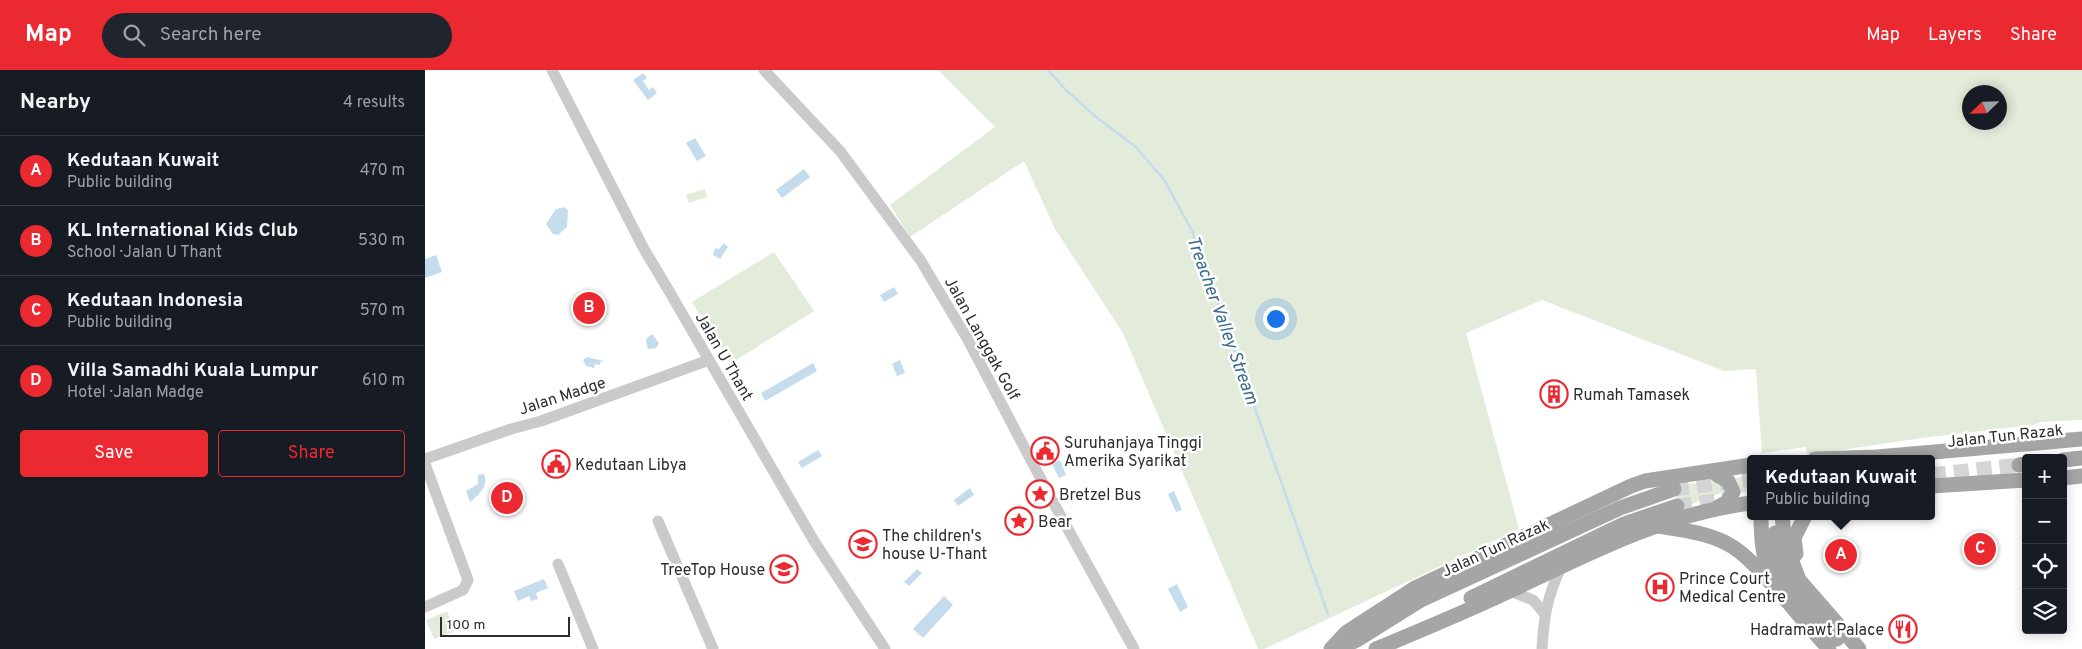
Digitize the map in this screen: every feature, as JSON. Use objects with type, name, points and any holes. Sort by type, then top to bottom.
[{"type":"main road","points":[[1873,455],[2063,437],[2069,441],[2082,438]]},
{"type":"main road","points":[[1899,455],[2082,438]]},
{"type":"main road","name":"Jalan Tun Razak","points":[[1935,460],[2082,445]]},
{"type":"main road","name":"Jalan Tun Razak","points":[[2067,460],[2082,458]]},
{"type":"main road","points":[[1331,649],[1347,632],[1418,594],[1645,481],[1747,465]]},
{"type":"main road","points":[[1418,594],[1431,589],[1444,580],[1656,485],[1747,471]]},
{"type":"main road","points":[[1717,475],[1728,481],[1733,492],[1727,502],[1718,507]]},
{"type":"main road","points":[[2067,478],[2082,476]]},
{"type":"main road","points":[[1935,486],[2022,480]]},
{"type":"main road","name":"Jalan Tun Razak","points":[[1337,649],[1357,640],[1418,594],[1619,508],[1674,489]]},
{"type":"main road","points":[[1375,649],[1457,615],[1625,537],[1657,525],[1718,507],[1747,503]]},
{"type":"main road","name":"Jalan Tun Razak","points":[[1375,649],[1437,615],[1586,541],[1624,524],[1677,506]]},
{"type":"main road","points":[[1762,520],[1767,564],[1788,602]]},
{"type":"main road","points":[[1775,520],[1775,541],[1779,563],[1787,580],[1838,646]]},
{"type":"main road","points":[[1782,520],[1785,543],[1799,580],[1859,649]]},
{"type":"main road","points":[[1799,580],[1794,538],[1803,520]]},
{"type":"main road","points":[[1657,525],[1695,532],[1731,546],[1743,554],[1788,602],[1838,646]]},
{"type":"street","name":"Jalan U Thant","points":[[552,70],[644,249],[814,541],[885,649]]},
{"type":"street","name":"Jalan Langgak Golf","points":[[764,70],[840,151],[921,262],[968,340],[1053,502],[1134,649]]},
{"type":"street","name":"Jalan Madge","points":[[425,459],[511,429],[541,421],[709,360]]},
{"type":"street","points":[[425,464],[468,580],[463,590],[425,607]]},
{"type":"street","points":[[659,521],[713,649]]},
{"type":"street","points":[[558,564],[593,649]]},
{"type":"street","points":[[1542,649],[1544,613],[1550,592],[1561,567]]},
{"type":"street","points":[[1510,591],[1533,600],[1544,613]]},
{"type":"green space","points":[[938,70],[2082,70],[2082,420],[2041,422],[2033,425],[1922,438],[1807,455],[1806,447],[1762,453],[1756,369],[1724,371],[1542,300],[1466,333],[1519,529],[1264,649],[1258,649],[1123,333],[1055,229],[1024,161],[910,237],[890,205],[995,127]]},
{"type":"green space","points":[[705,189],[707,197],[689,203],[686,195]]},
{"type":"green space","points":[[774,252],[814,311],[730,364],[692,302]]},
{"type":"green space","points":[[1743,477],[1747,481],[1746,492],[1736,494],[1733,478]]},
{"type":"green space","points":[[1680,479],[1686,484],[1720,481],[1725,492],[1703,499],[1680,510],[1673,480]]},
{"type":"green space","points":[[447,611],[455,631],[434,639],[426,620]]},
{"type":"water","points":[[643,73],[647,78],[643,81],[649,90],[653,87],[657,93],[648,100],[633,80]]},
{"type":"water","points":[[695,138],[706,156],[697,161],[686,143]]},
{"type":"water","points":[[804,169],[810,177],[782,198],[776,190]]},
{"type":"water","points":[[564,207],[568,210],[567,227],[558,235],[553,234],[546,224],[556,209]]},
{"type":"water","points":[[724,243],[728,247],[720,259],[713,255],[715,248],[719,249]]},
{"type":"water","points":[[436,255],[442,272],[425,278],[425,259]]},
{"type":"water","points":[[894,287],[898,294],[884,302],[880,295]]},
{"type":"water","points":[[652,334],[659,343],[656,348],[649,349],[646,339]]},
{"type":"water","points":[[587,357],[604,361],[604,362],[601,361],[600,365],[595,364],[594,368],[586,366],[583,360]]},
{"type":"water","points":[[900,360],[905,373],[897,376],[892,364]]},
{"type":"water","points":[[813,363],[817,371],[765,401],[761,393]]},
{"type":"water","points":[[818,450],[822,456],[802,468],[798,462]]},
{"type":"water","points":[[1060,460],[1066,475],[1059,478],[1052,464]]},
{"type":"water","points":[[484,474],[484,486],[480,493],[470,502],[466,491],[478,484],[478,475]]},
{"type":"water","points":[[970,488],[974,495],[958,506],[954,500]]},
{"type":"water","points":[[1174,491],[1182,510],[1176,512],[1168,494]]},
{"type":"water","points":[[917,569],[922,573],[909,586],[904,582]]},
{"type":"water","points":[[544,579],[548,588],[536,593],[538,599],[531,601],[529,596],[518,601],[514,591]]},
{"type":"water","points":[[1177,584],[1188,607],[1180,612],[1168,589]]},
{"type":"water","points":[[944,596],[953,605],[923,638],[913,629]]},
{"type":"waterway","name":"Treacher Valley Stream","points":[[1048,70],[1065,89],[1096,117],[1136,147],[1165,181],[1192,231],[1328,614]]},
{"type":"tunnel","points":[[1935,475],[2019,465]]},
{"type":"tunnel","points":[[1674,489],[1747,480]]},
{"type":"tunnel","points":[[1677,506],[1732,499]]},
{"type":"place","name":"KL International Kids Club","points":[[589,308]]},
{"type":"place","name":"Rumah Tamasek","points":[[1554,394]]},
{"type":"place","name":"Suruhanjaya Tinggi Amerika Syarikat","points":[[1045,451]]},
{"type":"place","name":"Kedutaan Libya","points":[[556,464]]},
{"type":"place","name":"Bretzel Bus","points":[[1040,494]]},
{"type":"place","name":"Villa Samadhi Kuala Lumpur","points":[[507,498]]},
{"type":"place","name":"Bear","points":[[1019,521]]},
{"type":"place","name":"The children's house U-Thant","points":[[863,544]]},
{"type":"place","name":"Kedutaan Indonesia","points":[[1980,549]]},
{"type":"place","name":"Kedutaan Kuwait","points":[[1841,555]]},
{"type":"place","name":"TreeTop House","points":[[784,569]]},
{"type":"place","name":"Prince Court Medical Centre","points":[[1660,587]]},
{"type":"place","name":"Hadramawt Palace","points":[[1903,629]]}]
